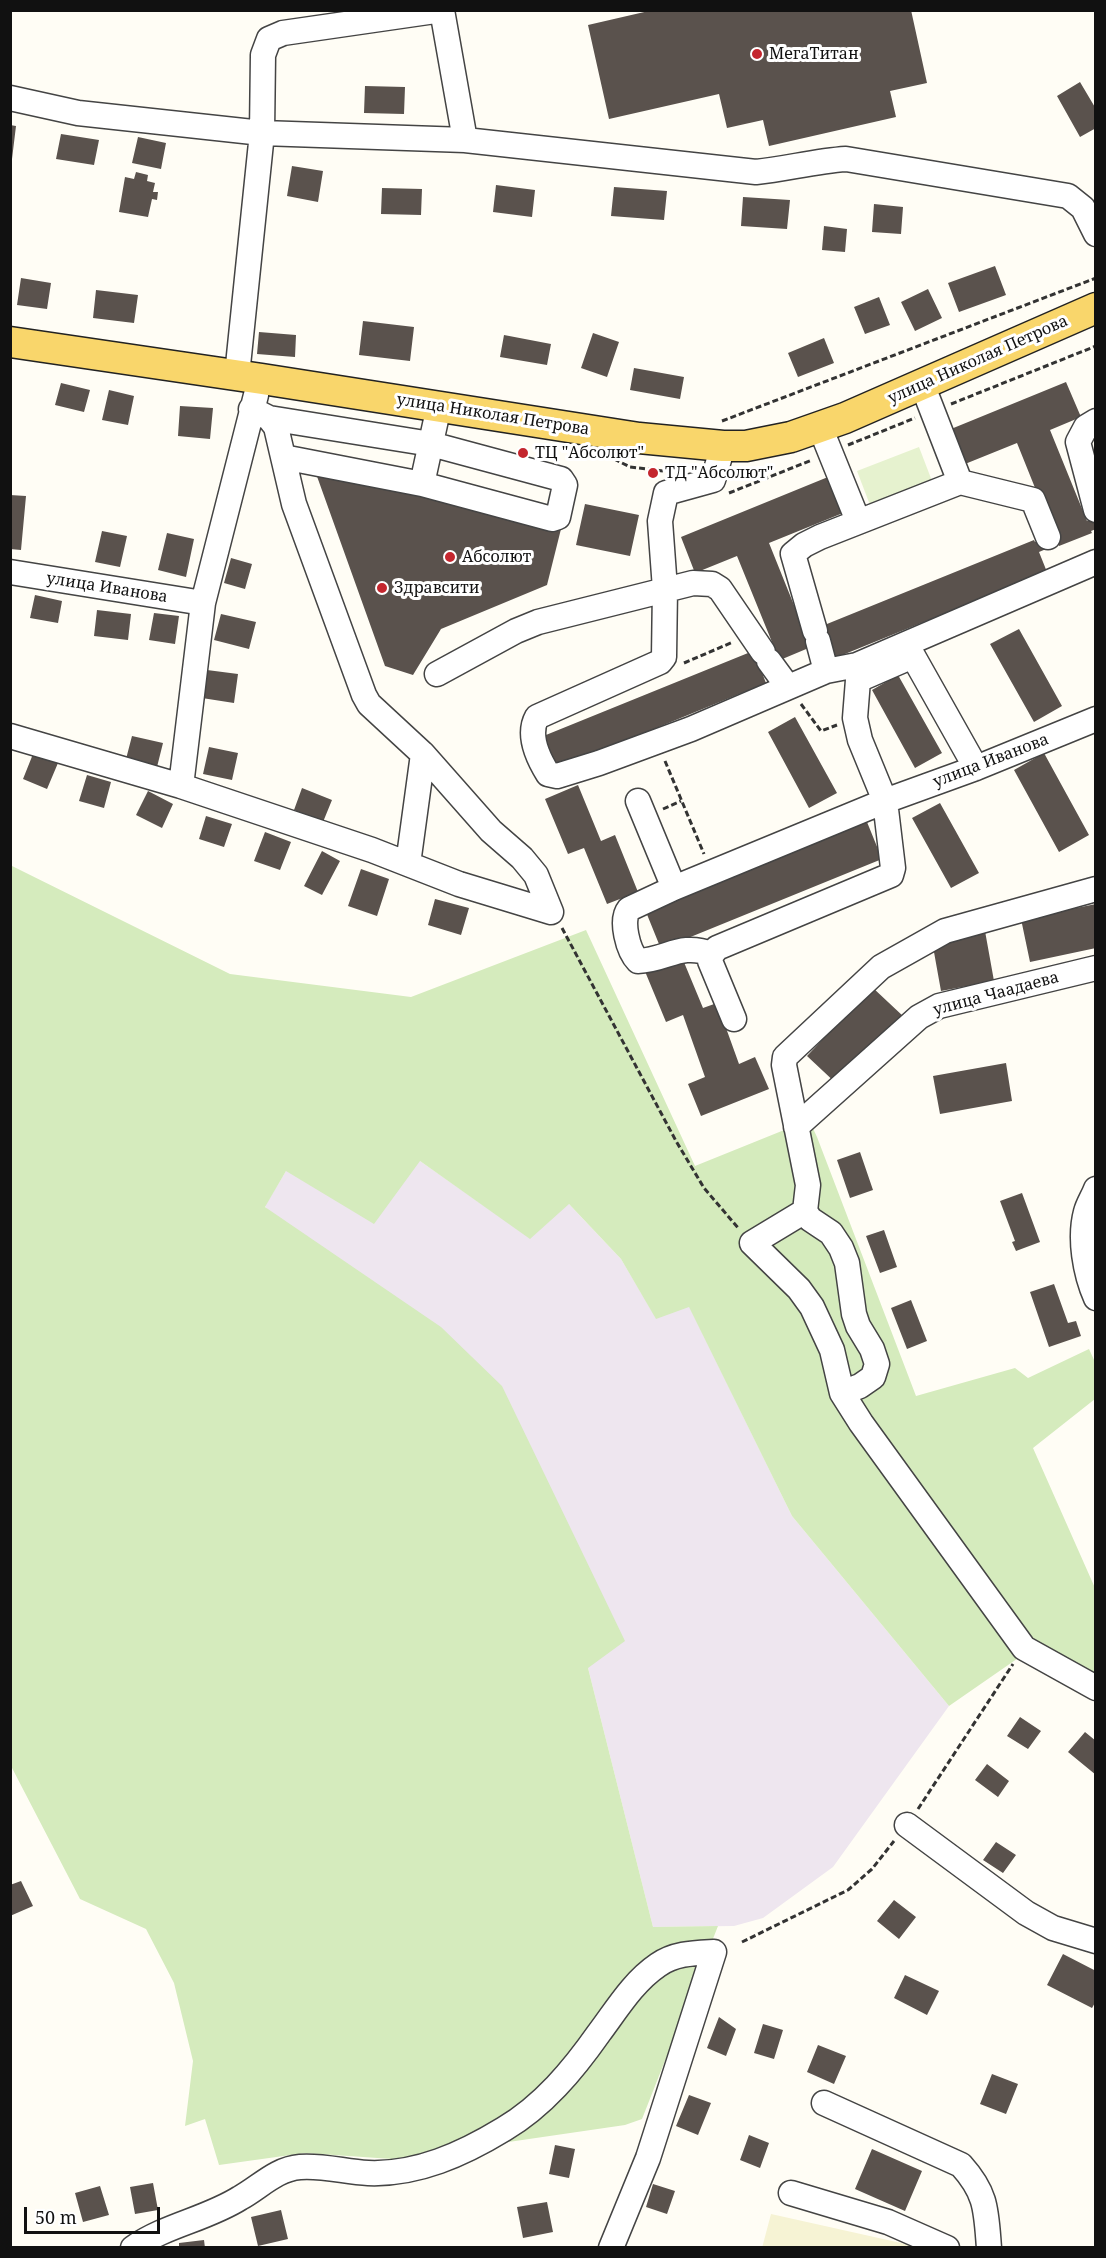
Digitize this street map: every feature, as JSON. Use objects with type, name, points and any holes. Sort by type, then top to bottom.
[{"type":"main road","name":"улица Николая Петрова","points":[[10,342],[639,438],[718,436],[766,444],[825,440],[845,418],[927,398],[1095,308]]},
{"type":"street","points":[[10,736],[181,786],[372,850],[459,884],[551,912],[536,875],[522,858],[491,831],[423,754],[377,713],[364,695],[294,504],[276,427],[260,413],[249,377],[262,132],[263,55],[268,39],[283,33],[442,10],[465,140]]},
{"type":"street","points":[[10,98],[78,113],[262,132],[465,140],[756,172],[779,170],[817,161],[846,159],[1068,196],[1083,208],[1095,234]]},
{"type":"street","points":[[927,398],[960,482]]},
{"type":"street","points":[[422,484],[440,406]]},
{"type":"street","points":[[260,413],[431,444],[561,479],[566,485],[558,517],[552,519],[422,484],[283,457]]},
{"type":"street","points":[[181,786],[203,603],[260,413]]},
{"type":"street","points":[[1095,421],[1086,427],[1078,442],[1095,510]]},
{"type":"street","points":[[718,436],[713,480],[666,493],[660,521],[665,589],[664,657],[660,662],[537,717],[532,726],[532,736],[548,774],[557,776],[661,740],[826,671],[857,665],[1095,562]]},
{"type":"street","points":[[825,440],[858,521]]},
{"type":"street","points":[[826,671],[793,554],[804,545],[858,521],[960,482],[1033,500],[1063,575]]},
{"type":"street","name":"улица Иванова","points":[[10,572],[203,603]]},
{"type":"street","points":[[437,674],[516,631],[538,622],[693,583],[712,584],[720,589],[788,687]]},
{"type":"street","points":[[734,1019],[710,961],[717,948],[891,875],[893,868],[885,801],[860,740],[855,718],[858,680],[913,656],[976,768]]},
{"type":"street","name":"улица Иванова","points":[[712,954],[697,949],[685,949],[638,961],[632,955],[623,920],[626,913],[629,909],[674,888],[885,801],[976,768],[1095,719]]},
{"type":"street","points":[[408,864],[423,754]]},
{"type":"street","points":[[638,801],[674,888]]},
{"type":"street","points":[[842,1393],[861,1386],[873,1377],[876,1364],[872,1349],[856,1320],[847,1263],[841,1248],[831,1233],[810,1219],[805,1211],[807,1185],[784,1065],[785,1057],[881,967],[945,931],[1095,890]]},
{"type":"street","name":"улица Чаадаева","points":[[796,1127],[918,1017],[939,1006],[1095,968]]},
{"type":"street","points":[[1095,1190],[1086,1213],[1084,1241],[1090,1285],[1095,1298]]},
{"type":"street","points":[[805,1211],[752,1243],[799,1289],[812,1307],[832,1350],[842,1393],[861,1423],[1024,1648],[1095,1688]]},
{"type":"street","points":[[907,1825],[1026,1913],[1053,1928],[1095,1941]]},
{"type":"street","points":[[133,2247],[162,2232],[212,2214],[241,2198],[275,2174],[300,2167],[370,2173],[406,2170],[441,2161],[471,2148],[506,2128],[546,2098],[582,2057],[636,1984],[659,1964],[682,1954],[714,1952],[648,2158],[611,2247]]},
{"type":"street","points":[[824,2103],[961,2165],[976,2181],[985,2204],[989,2247]]},
{"type":"street","points":[[791,2193],[888,2222],[947,2247]]},
{"type":"path","points":[[718,436],[1095,278]]},
{"type":"path","points":[[724,495],[825,440],[927,398],[1095,346]]},
{"type":"path","points":[[660,662],[682,664],[761,649]]},
{"type":"path","points":[[788,687],[821,731],[855,718]]},
{"type":"path","points":[[665,759],[701,847]]},
{"type":"path","points":[[665,808],[682,801]]},
{"type":"path","points":[[560,924],[687,1160],[704,1188],[752,1243]]},
{"type":"shaded area","points":[[420,1161],[530,1238],[568,1203],[621,1259],[656,1318],[689,1306],[792,1516],[949,1706],[833,1867],[763,1918],[734,1926],[653,1927],[588,1668],[265,1206],[286,1171]]},
{"type":"shaded area","points":[[771,2214],[919,2247],[762,2248]]},
{"type":"green space","points":[[919,447],[932,481],[870,505],[857,471]]},
{"type":"green space","points":[[10,865],[230,974],[411,997],[586,930],[695,1166],[809,1120],[916,1396],[1015,1368],[1028,1378],[1089,1349],[1095,1362],[1095,1399],[1033,1448],[1095,1588],[1095,1675],[1037,1645],[949,1706],[792,1516],[689,1307],[656,1319],[621,1259],[569,1204],[530,1239],[420,1161],[374,1224],[286,1171],[265,1207],[441,1327],[502,1386],[625,1641],[588,1668],[653,1927],[718,1926],[642,2119],[625,2125],[392,2159],[305,2153],[219,2165],[205,2119],[185,2126],[193,2061],[174,1983],[146,1929],[80,1899],[11,1766]]},
{"type":"building","name":"МегаТитан","points":[[653,10],[911,10],[927,83],[890,91],[896,117],[769,146],[763,120],[727,128],[719,94],[609,119],[588,25]]},
{"type":"building","points":[[1080,82],[1096,109],[1096,128],[1080,137],[1057,96]]},
{"type":"building","points":[[365,86],[405,87],[404,114],[364,113]]},
{"type":"building","points":[[10,125],[16,126],[12,159],[10,159]]},
{"type":"building","points":[[61,134],[99,140],[94,165],[56,159]]},
{"type":"building","points":[[138,137],[166,143],[161,169],[132,163]]},
{"type":"building","points":[[292,166],[323,171],[318,202],[287,196]]},
{"type":"building","points":[[136,172],[148,175],[147,181],[155,183],[153,192],[158,192],[157,200],[152,199],[148,217],[119,212],[125,177],[134,179]]},
{"type":"building","points":[[496,185],[535,190],[532,217],[493,212]]},
{"type":"building","points":[[614,187],[667,191],[664,220],[611,216]]},
{"type":"building","points":[[382,188],[422,189],[421,215],[381,214]]},
{"type":"building","points":[[743,197],[790,200],[787,229],[741,226]]},
{"type":"building","points":[[874,204],[903,207],[901,234],[872,232]]},
{"type":"building","points":[[824,226],[847,229],[845,252],[822,250]]},
{"type":"building","points":[[995,266],[1006,295],[959,312],[948,283]]},
{"type":"building","points":[[21,278],[51,283],[47,309],[17,305]]},
{"type":"building","points":[[928,289],[942,318],[915,331],[901,302]]},
{"type":"building","points":[[96,290],[138,295],[134,323],[93,318]]},
{"type":"building","points":[[879,297],[890,325],[865,334],[854,307]]},
{"type":"building","points":[[363,321],[414,327],[410,361],[359,355]]},
{"type":"building","points":[[259,332],[296,335],[295,357],[257,354]]},
{"type":"building","points":[[593,333],[619,342],[607,377],[581,368]]},
{"type":"building","points":[[504,335],[551,344],[547,365],[500,357]]},
{"type":"building","points":[[824,338],[834,363],[798,377],[788,353]]},
{"type":"building","points":[[634,368],[684,377],[680,399],[630,390]]},
{"type":"building","points":[[1066,382],[1081,417],[1050,430],[1087,521],[1096,518],[1096,529],[1091,531],[1092,533],[1039,552],[1047,572],[835,658],[811,647],[780,660],[759,665],[766,683],[554,770],[541,737],[753,651],[755,655],[774,647],[737,556],[695,573],[681,537],[828,477],[843,513],[769,543],[806,635],[822,626],[1034,540],[1035,542],[1054,535],[1017,443],[965,464],[951,429]]},
{"type":"building","points":[[61,383],[90,390],[84,412],[55,405]]},
{"type":"building","points":[[109,390],[134,396],[128,425],[102,420]]},
{"type":"building","points":[[180,406],[213,408],[210,439],[178,436]]},
{"type":"building","name":"Абсолют","points":[[314,468],[561,529],[547,585],[441,629],[413,675],[385,666]]},
{"type":"building","points":[[10,495],[26,496],[21,550],[10,549]]},
{"type":"building","points":[[585,504],[639,515],[630,556],[576,545]]},
{"type":"building","points":[[102,531],[127,536],[120,567],[95,562]]},
{"type":"building","points":[[167,533],[194,539],[186,577],[158,570]]},
{"type":"building","points":[[231,558],[252,564],[245,589],[224,583]]},
{"type":"building","points":[[35,595],[62,601],[58,623],[30,618]]},
{"type":"building","points":[[97,610],[131,614],[128,640],[94,636]]},
{"type":"building","points":[[154,613],[179,616],[175,644],[149,640]]},
{"type":"building","points":[[221,614],[256,622],[249,649],[214,640]]},
{"type":"building","points":[[1019,629],[1062,706],[1034,722],[990,644]]},
{"type":"building","points":[[207,670],[238,674],[234,703],[202,698]]},
{"type":"building","points":[[898,675],[942,753],[915,768],[872,690]]},
{"type":"building","points":[[795,717],[837,793],[809,808],[768,732]]},
{"type":"building","points":[[132,736],[163,743],[157,767],[126,759]]},
{"type":"building","points":[[209,747],[238,753],[232,780],[203,774]]},
{"type":"building","points":[[1044,753],[1089,835],[1059,852],[1014,770]]},
{"type":"building","points":[[33,754],[58,763],[47,789],[23,779]]},
{"type":"building","points":[[87,775],[111,782],[104,808],[79,801]]},
{"type":"building","points":[[578,785],[601,841],[615,835],[638,892],[607,904],[584,848],[568,854],[545,799]]},
{"type":"building","points":[[302,788],[332,800],[323,822],[294,810]]},
{"type":"building","points":[[148,791],[173,804],[162,828],[136,815]]},
{"type":"building","points":[[940,803],[979,873],[951,888],[912,818]]},
{"type":"building","points":[[206,816],[232,824],[224,847],[199,839]]},
{"type":"building","points":[[867,822],[882,859],[661,949],[646,912]]},
{"type":"building","points":[[265,832],[291,842],[280,870],[254,861]]},
{"type":"building","points":[[322,851],[340,861],[322,895],[304,886]]},
{"type":"building","points":[[361,869],[389,879],[377,916],[348,906]]},
{"type":"building","points":[[435,899],[469,908],[461,935],[428,925]]},
{"type":"building","points":[[1096,904],[1096,948],[1030,962],[1021,919]]},
{"type":"building","points":[[985,931],[994,981],[941,991],[932,941]]},
{"type":"building","points":[[681,955],[703,1008],[717,1003],[739,1064],[755,1057],[769,1089],[701,1116],[688,1084],[705,1077],[683,1015],[666,1022],[644,969]]},
{"type":"building","points":[[872,987],[904,1017],[839,1086],[807,1056]]},
{"type":"building","points":[[1006,1063],[1012,1101],[940,1114],[933,1076]]},
{"type":"building","points":[[860,1152],[873,1190],[850,1198],[837,1160]]},
{"type":"building","points":[[1022,1193],[1040,1242],[1016,1251],[1012,1242],[1015,1241],[1000,1201]]},
{"type":"building","points":[[884,1230],[897,1267],[880,1273],[866,1236]]},
{"type":"building","points":[[1054,1284],[1068,1323],[1076,1321],[1081,1336],[1049,1347],[1030,1292]]},
{"type":"building","points":[[911,1300],[927,1341],[907,1349],[891,1308]]},
{"type":"building","points":[[1020,1717],[1041,1731],[1028,1749],[1007,1736]]},
{"type":"building","points":[[1085,1732],[1096,1741],[1096,1775],[1068,1752]]},
{"type":"building","points":[[987,1764],[1009,1781],[998,1797],[975,1780]]},
{"type":"building","points":[[996,1842],[1016,1855],[1003,1873],[983,1860]]},
{"type":"building","points":[[21,1881],[33,1906],[10,1916],[10,1885]]},
{"type":"building","points":[[894,1900],[916,1917],[899,1939],[877,1921]]},
{"type":"building","points":[[1063,1954],[1096,1971],[1096,2001],[1092,2008],[1047,1985]]},
{"type":"building","points":[[905,1975],[939,1991],[927,2015],[894,1998]]},
{"type":"building","points":[[719,2017],[736,2029],[726,2056],[707,2048]]},
{"type":"building","points":[[763,2024],[783,2030],[774,2059],[754,2053]]},
{"type":"building","points":[[818,2045],[846,2056],[834,2084],[807,2072]]},
{"type":"building","points":[[992,2074],[1018,2084],[1006,2114],[980,2104]]},
{"type":"building","points":[[689,2095],[711,2103],[698,2135],[676,2126]]},
{"type":"building","points":[[749,2135],[769,2143],[760,2168],[740,2160]]},
{"type":"building","points":[[555,2145],[575,2149],[569,2178],[549,2174]]},
{"type":"building","points":[[872,2149],[922,2171],[905,2211],[855,2189]]},
{"type":"building","points":[[153,2183],[158,2210],[135,2214],[130,2187]]},
{"type":"building","points":[[653,2184],[675,2191],[667,2214],[646,2207]]},
{"type":"building","points":[[100,2186],[109,2215],[83,2222],[75,2193]]},
{"type":"building","points":[[547,2202],[553,2232],[523,2238],[517,2207]]},
{"type":"building","points":[[281,2210],[288,2239],[258,2246],[251,2217]]},
{"type":"building","points":[[204,2240],[205,2248],[179,2248],[179,2243]]},
{"type":"place","name":"МегаТитан","points":[[757,54]]},
{"type":"place","name":"ТЦ \"Абсолют\"","points":[[523,453]]},
{"type":"place","name":"ТД \"Абсолют\"","points":[[653,473]]},
{"type":"place","name":"Абсолют","points":[[450,557]]},
{"type":"place","name":"Здравсити","points":[[382,588]]}]
